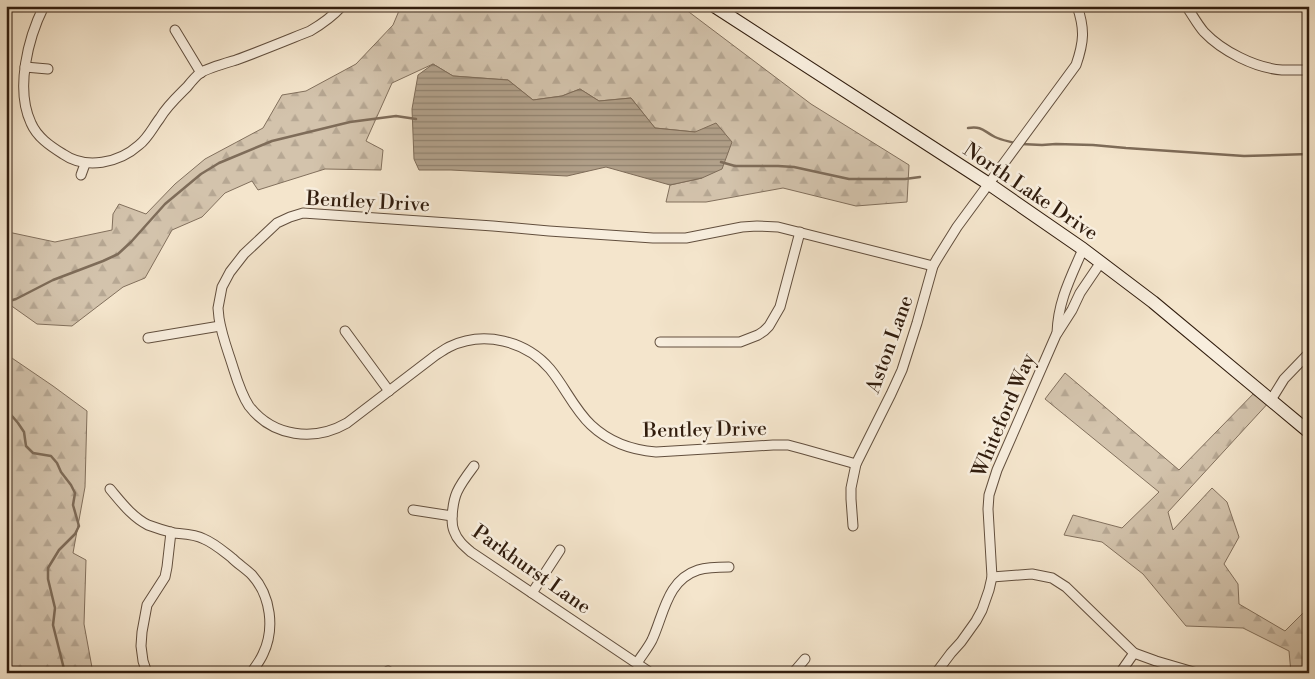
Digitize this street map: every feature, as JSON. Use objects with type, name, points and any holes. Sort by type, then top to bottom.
[{"type":"main road","name":"North Lake Drive","points":[[714,6],[989,184],[1083,248],[1153,302],[1309,432]]},
{"type":"street","points":[[44,6],[33,33],[25,67],[24,95],[26,106],[35,132],[68,158],[85,164],[98,163],[122,156],[140,145],[172,102],[201,73],[310,32],[329,19],[342,6]]},
{"type":"street","name":"Aston Lane","points":[[853,526],[850,499],[856,464],[902,370],[934,266],[957,227],[1076,65],[1083,39],[1082,20],[1077,6]]},
{"type":"street","points":[[1186,6],[1202,30],[1212,40],[1249,62],[1281,70],[1309,70]]},
{"type":"street","points":[[175,30],[201,73]]},
{"type":"street","points":[[25,67],[48,69]]},
{"type":"street","points":[[81,176],[85,164]]},
{"type":"street","name":"Bentley Drive","points":[[856,464],[788,445],[656,452],[640,451],[624,446],[607,438],[590,424],[540,359],[520,346],[497,340],[474,340],[450,347],[436,355],[337,429],[314,434],[289,432],[266,422],[257,414],[245,398],[220,326],[218,308],[222,288],[230,272],[244,254],[277,224],[290,217],[304,213],[653,238],[686,238],[742,227],[778,227],[934,266]]},
{"type":"street","points":[[660,342],[740,342],[764,331],[780,307],[800,232]]},
{"type":"street","name":"Whiteford Way","points":[[1056,335],[1062,298],[1083,248]]},
{"type":"street","name":"Whiteford Way","points":[[936,673],[976,621],[982,610],[992,577],[988,510],[996,470],[1056,335],[1100,262]]},
{"type":"street","points":[[148,338],[220,326]]},
{"type":"street","points":[[345,331],[389,391]]},
{"type":"street","points":[[1271,400],[1284,379],[1309,353]]},
{"type":"street","name":"Parkhurst Lane","points":[[474,466],[457,493],[452,516],[453,531],[459,541],[471,552],[651,673]]},
{"type":"street","points":[[110,489],[129,511],[140,520],[171,532],[203,538],[252,575],[264,595],[269,609],[270,631],[263,654],[251,673]]},
{"type":"street","points":[[413,510],[452,516]]},
{"type":"street","points":[[147,673],[142,654],[142,632],[147,605],[165,577],[171,532]]},
{"type":"street","points":[[532,593],[560,550]]},
{"type":"street","points":[[637,663],[652,642],[668,597],[677,583],[699,570],[729,567]]},
{"type":"street","points":[[992,577],[1032,574],[1044,575],[1059,582],[1134,653],[1197,673]]},
{"type":"street","points":[[1120,673],[1134,653]]},
{"type":"street","points":[[793,673],[805,659]]},
{"type":"green space","points":[[401,6],[681,6],[811,104],[909,165],[907,202],[856,206],[783,188],[706,202],[666,202],[670,185],[702,178],[695,132],[655,128],[631,98],[599,101],[580,89],[562,96],[533,100],[508,80],[453,76],[433,64],[392,83],[366,141],[383,150],[381,170],[325,169],[258,190],[252,181],[225,193],[202,217],[172,230],[145,278],[123,287],[72,326],[37,324],[6,302],[6,225],[8,232],[55,242],[112,230],[113,214],[119,204],[146,214],[175,184],[205,159],[263,128],[282,95],[306,91],[356,64],[393,25]]},
{"type":"green space","points":[[6,354],[87,411],[85,487],[73,553],[86,560],[84,624],[93,673],[6,673]]},
{"type":"green space","points":[[1065,373],[1179,470],[1258,389],[1271,400],[1168,512],[1173,530],[1212,488],[1227,502],[1239,537],[1224,564],[1238,584],[1239,604],[1285,631],[1309,607],[1309,673],[1291,673],[1289,651],[1243,628],[1186,626],[1143,574],[1102,542],[1064,535],[1073,515],[1122,528],[1159,492],[1045,399]]},
{"type":"shaded area","points":[[433,64],[453,76],[508,80],[533,100],[562,96],[580,89],[599,101],[631,98],[655,128],[695,132],[716,123],[732,142],[722,169],[702,178],[670,185],[606,167],[567,176],[419,170],[414,159],[412,109],[418,75]]},
{"type":"waterway","points":[[6,302],[16,299],[53,280],[118,254],[165,204],[201,174],[219,163],[272,141],[350,122],[396,116],[416,119]]},
{"type":"waterway","points":[[968,128],[980,128],[997,138],[1015,143]]},
{"type":"waterway","points":[[1021,144],[1093,145],[1244,156],[1309,154]]},
{"type":"waterway","points":[[721,162],[735,166],[794,167],[849,179],[905,179],[920,177]]},
{"type":"waterway","points":[[6,409],[24,432],[26,446],[33,453],[51,456],[75,493],[73,505],[79,526],[75,534],[59,550],[48,568],[48,579],[55,608],[53,625],[65,673]]}]
